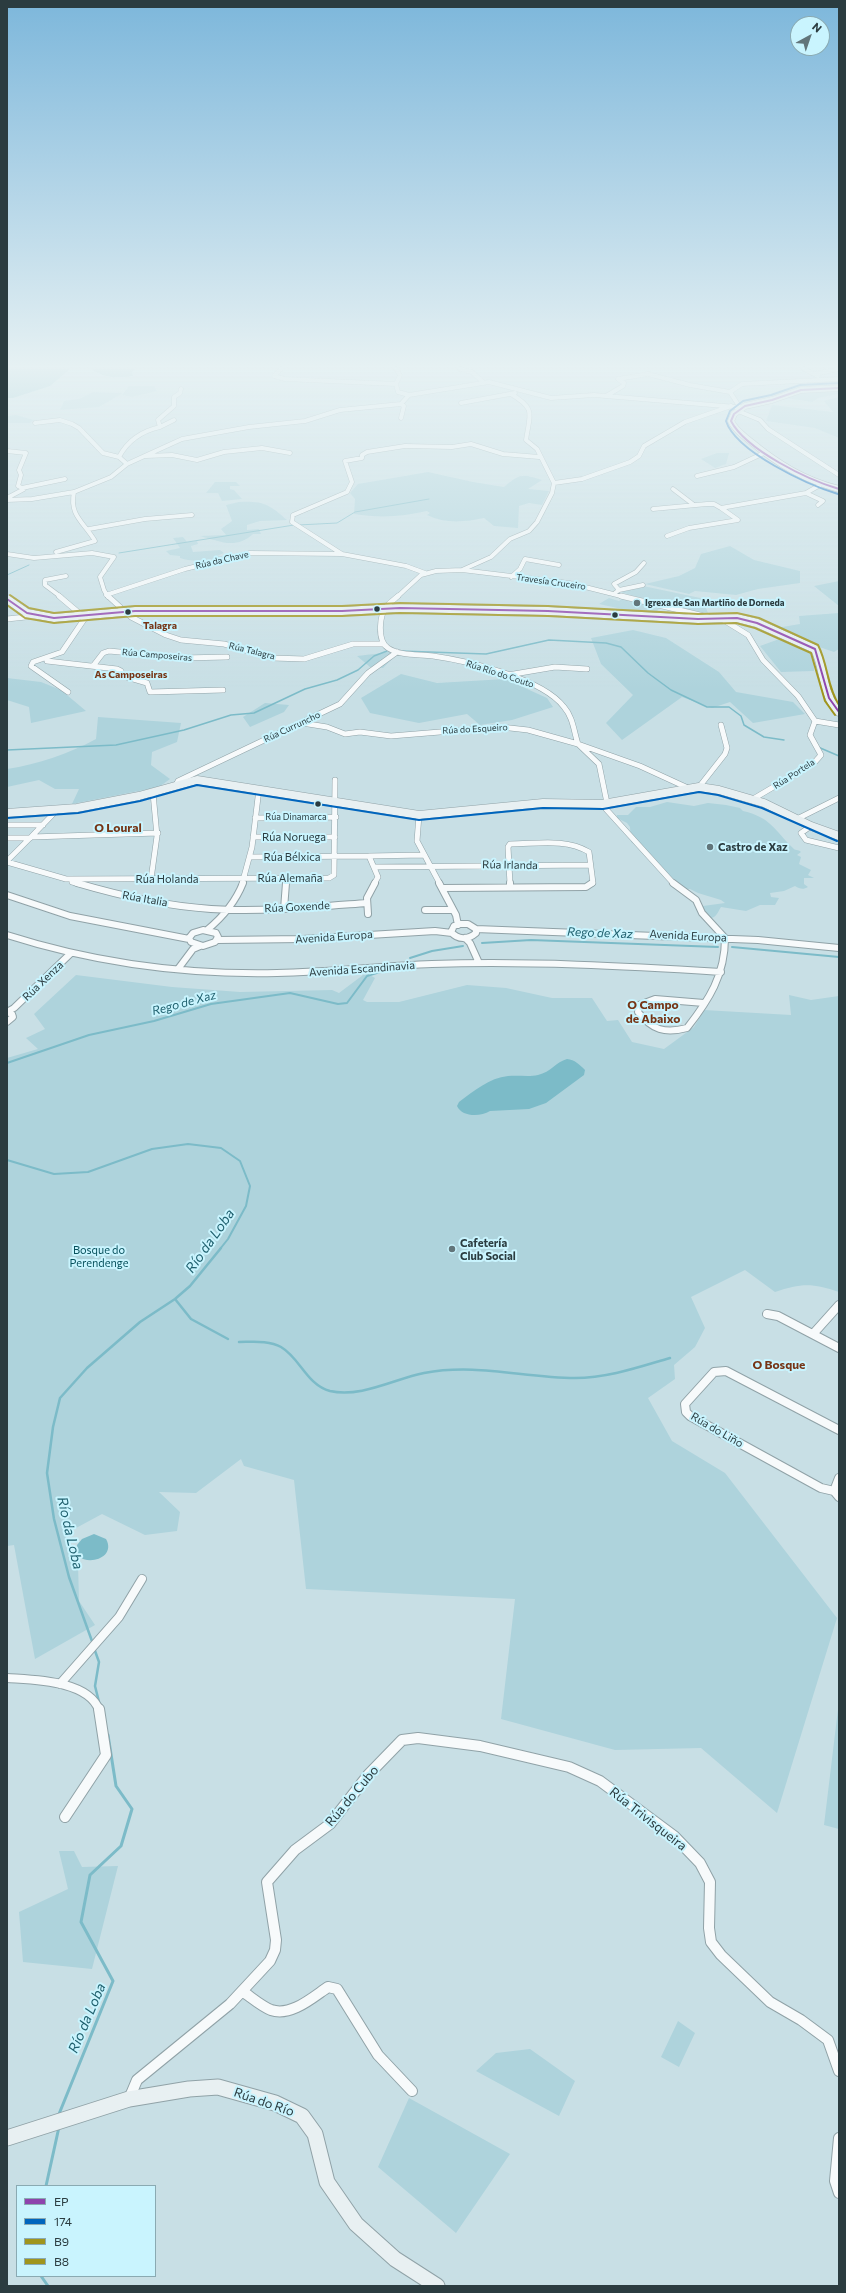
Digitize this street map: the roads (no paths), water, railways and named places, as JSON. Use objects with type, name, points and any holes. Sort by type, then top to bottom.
[{"type":"main road","points":[[800,476],[820,484],[839,488]]},
{"type":"main road","points":[[8,601],[21,611],[35,616],[54,618],[125,612],[335,611],[385,608],[548,611],[751,620],[812,646],[820,658],[828,697],[834,708],[839,712]]},
{"type":"main road","points":[[7,813],[56,811],[152,793],[176,785],[204,780],[336,803],[419,815],[543,803],[608,803],[699,787],[753,799],[811,826],[839,836]]},
{"type":"main road","name":"Rúa do Río","points":[[7,2138],[129,2099],[188,2089],[218,2087],[275,2104],[302,2116],[315,2134],[327,2182],[356,2224],[395,2259],[437,2286]]},
{"type":"street","points":[[21,476],[18,486],[22,488]]},
{"type":"street","points":[[7,499],[32,499],[74,492],[112,476]]},
{"type":"street","points":[[350,476],[352,482],[347,492],[301,510],[293,515],[292,522],[342,554],[406,566],[425,573],[462,570],[491,557],[510,539],[533,528],[552,493],[554,483],[551,476]]},
{"type":"street","points":[[554,483],[581,481],[594,476]]},
{"type":"street","points":[[7,499],[22,491],[22,488],[66,479]]},
{"type":"street","points":[[721,508],[806,492],[820,484]]},
{"type":"street","points":[[673,488],[694,505]]},
{"type":"street","points":[[52,556],[56,553],[95,541],[89,529],[74,512],[72,507],[74,492]]},
{"type":"street","points":[[806,492],[823,501],[818,505]]},
{"type":"street","points":[[17,506],[32,499]]},
{"type":"street","points":[[653,509],[714,504],[738,520],[689,528],[667,536]]},
{"type":"street","points":[[89,529],[145,519],[192,515]]},
{"type":"street","points":[[7,554],[23,556],[52,556],[92,553],[114,557],[100,575],[100,582],[106,595]]},
{"type":"street","name":"Rúa da Chave","points":[[106,595],[185,569],[250,553],[342,554]]},
{"type":"street","name":"Travesía Cruceiro","points":[[512,577],[520,569],[525,559],[559,565]]},
{"type":"street","points":[[643,585],[617,591],[614,584],[636,572],[644,563]]},
{"type":"street","name":"Travesía Cruceiro","points":[[462,570],[569,583],[617,591],[714,619]]},
{"type":"street","points":[[383,644],[380,624],[385,608],[425,573]]},
{"type":"street","points":[[66,576],[44,580],[45,585],[85,618],[64,653],[33,662],[31,666],[68,692]]},
{"type":"street","name":"Rúa Talagra","points":[[106,595],[125,612],[147,627],[176,639],[221,643],[269,657],[306,659],[346,644],[367,642],[383,644]]},
{"type":"street","points":[[7,619],[35,616]]},
{"type":"street","points":[[722,619],[748,635],[763,660],[798,696],[815,721],[839,725]]},
{"type":"street","name":"Rúa Río do Couto","points":[[383,644],[391,650],[397,652],[429,655],[468,663],[536,685],[560,701],[571,722],[578,744]]},
{"type":"street","name":"Rúa Camposeiras","points":[[94,666],[103,653],[109,652],[185,656],[200,660],[227,657]]},
{"type":"street","name":"Rúa Curruncho","points":[[176,785],[178,780],[340,704],[368,672],[397,652]]},
{"type":"street","name":"Rúa Camposeiras","points":[[43,660],[117,669],[121,671],[123,676],[147,683],[150,692],[223,690]]},
{"type":"street","points":[[507,675],[555,667],[587,669]]},
{"type":"street","name":"Rúa Portela","points":[[753,799],[814,763],[820,755],[810,740],[809,732],[815,721]]},
{"type":"street","name":"Rúa do Esqueiro","points":[[302,723],[327,727],[345,734],[360,732],[391,736],[501,727],[515,728],[578,744],[599,764],[608,803],[605,808],[668,880],[696,900],[702,913],[725,938]]},
{"type":"street","points":[[699,787],[725,754],[727,748],[721,725]]},
{"type":"street","points":[[578,744],[640,766],[688,788]]},
{"type":"street","name":"Rúa Alemaña","points":[[245,879],[329,878],[334,875],[336,817],[335,780]]},
{"type":"street","points":[[7,895],[83,919],[131,929],[190,936],[196,931],[210,929],[227,909],[245,879],[250,857],[259,789]]},
{"type":"street","points":[[151,879],[157,858],[158,833],[158,813],[152,793]]},
{"type":"street","points":[[797,819],[839,798]]},
{"type":"street","points":[[7,861],[56,811]]},
{"type":"street","points":[[419,815],[417,841],[460,922],[472,925],[476,930],[469,939],[479,963]]},
{"type":"street","name":"Rúa Dinamarca","points":[[255,818],[336,817]]},
{"type":"street","points":[[7,825],[43,825]]},
{"type":"street","points":[[811,826],[801,833],[806,840],[839,848]]},
{"type":"street","points":[[7,838],[158,833]]},
{"type":"street","name":"Rúa Noruega","points":[[253,837],[335,837]]},
{"type":"street","points":[[15,838],[24,843]]},
{"type":"street","points":[[442,888],[586,887],[593,883],[589,852],[577,845],[567,843],[510,844],[508,847],[510,887]]},
{"type":"street","points":[[335,857],[424,854]]},
{"type":"street","points":[[368,914],[367,898],[378,877],[369,856]]},
{"type":"street","name":"Rúa Bélxica","points":[[250,857],[335,857]]},
{"type":"street","name":"Rúa Holanda","points":[[7,861],[66,880],[245,879]]},
{"type":"street","points":[[374,867],[429,865]]},
{"type":"street","name":"Rúa Irlanda","points":[[429,865],[590,865]]},
{"type":"street","points":[[284,909],[287,878]]},
{"type":"street","name":"Rúa Italia","points":[[66,880],[85,886],[160,902],[227,909]]},
{"type":"street","points":[[85,886],[86,882],[90,880]]},
{"type":"street","name":"Rúa Goxende","points":[[227,909],[284,909],[367,904]]},
{"type":"street","points":[[425,910],[453,910]]},
{"type":"street","points":[[452,931],[460,922]]},
{"type":"street","points":[[210,929],[217,938]]},
{"type":"street","name":"Avenida Europa","points":[[476,930],[725,938],[839,948]]},
{"type":"street","name":"Avenida Europa","points":[[196,946],[212,944],[217,938],[303,939],[441,931],[452,931],[457,937],[469,939]]},
{"type":"street","name":"Avenida Escandinavia","points":[[7,935],[71,953],[129,964],[178,970],[278,973],[479,963],[619,966],[721,972]]},
{"type":"street","points":[[178,970],[196,946],[190,936]]},
{"type":"street","points":[[704,1003],[655,999],[639,1005],[638,1012],[646,1023],[653,1028],[667,1032],[687,1028],[704,1003],[721,972],[725,962],[725,938]]},
{"type":"street","name":"Rúa Xenza","points":[[7,1022],[12,1019],[10,1011],[71,953]]},
{"type":"street","points":[[813,1334],[839,1305]]},
{"type":"street","points":[[767,1314],[778,1316],[839,1348]]},
{"type":"street","name":"Rúa do Liño","points":[[836,1494],[821,1488],[690,1416],[686,1412],[685,1404],[714,1372],[726,1371],[839,1430]]},
{"type":"street","points":[[836,1494],[839,1478]]},
{"type":"street","points":[[60,1684],[119,1617],[142,1579]]},
{"type":"street","points":[[7,1678],[60,1684],[90,1695],[98,1708],[106,1755],[65,1817]]},
{"type":"street","name":"Rúa Trivisqueira","points":[[402,1740],[418,1738],[480,1746],[570,1767],[600,1781],[674,1836],[700,1863],[710,1882],[709,1928],[711,1942],[721,1955],[770,2002],[801,2020],[828,2040],[839,2071]]},
{"type":"street","name":"Rúa do Cubo","points":[[129,2099],[137,2080],[230,2004],[270,1961],[275,1950],[276,1940],[267,1882],[295,1850],[330,1824],[368,1775],[402,1740]]},
{"type":"street","points":[[242,1991],[273,2010],[283,2011],[295,2008],[328,1987],[337,1989],[378,2055],[412,2091]]},
{"type":"street","points":[[839,2138],[835,2181],[839,2193]]},
{"type":"waterway","points":[[298,525],[337,523],[355,512],[429,499]]},
{"type":"waterway","points":[[119,553],[294,525]]},
{"type":"waterway","points":[[7,575],[29,565]]},
{"type":"waterway","points":[[401,651],[486,654],[549,640],[606,643],[621,647],[648,673],[671,690],[707,707],[729,707],[741,716],[744,725],[764,737],[784,740]]},
{"type":"waterway","points":[[7,750],[116,745],[184,730],[231,715],[254,713],[305,689],[337,680],[358,670],[374,656],[387,651]]},
{"type":"waterway","points":[[818,747],[839,756]]},
{"type":"waterway","name":"Rego de Xaz","points":[[482,943],[531,940],[718,947]]},
{"type":"waterway","name":"Rego de Xaz","points":[[410,958],[432,951],[463,946]]},
{"type":"waterway","name":"Rego de Xaz","points":[[732,947],[839,957]]},
{"type":"waterway","name":"Rego de Xaz","points":[[7,1063],[89,1035],[154,1021],[211,1004],[290,993],[338,1004],[347,1003],[367,976],[380,972]]},
{"type":"waterway","name":"Río da Loba","points":[[7,1160],[54,1174],[88,1172],[152,1149],[188,1144],[221,1148],[240,1161],[250,1186],[246,1206],[228,1239],[220,1249]]},
{"type":"waterway","name":"Río da Loba","points":[[175,1299],[190,1286],[221,1248]]},
{"type":"waterway","name":"Río da Loba","points":[[93,1644],[69,1577],[54,1519],[47,1473],[53,1427],[60,1398],[87,1368],[140,1322],[175,1299]]},
{"type":"waterway","points":[[175,1299],[191,1319],[228,1339]]},
{"type":"waterway","points":[[239,1342],[266,1342],[281,1347],[288,1352],[315,1383],[330,1391],[342,1392],[365,1390],[424,1373],[444,1370],[482,1370],[556,1377],[587,1378],[623,1371],[670,1358]]},
{"type":"waterway","name":"Río da Loba","points":[[94,1648],[99,1662],[95,1686],[100,1706]]},
{"type":"waterway","name":"Río da Loba","points":[[59,2114],[113,1981],[81,1922],[90,1875],[121,1846],[132,1809],[116,1786],[108,1735]]},
{"type":"waterway","name":"Río da Loba","points":[[46,2185],[59,2127]]},
{"type":"waterway","name":"Río da Loba","points":[[42,2277],[48,2286]]},
{"type":"place","name":"Igrexa de San Martiño de Dorneda","points":[[637,603]]},
{"type":"place","name":"Castro de Xaz","points":[[710,847]]},
{"type":"place","name":"Cafetería Club Social","points":[[452,1249]]},
{"type":"district","name":"Talagra","points":[[160,626]]},
{"type":"district","name":"As Camposeiras","points":[[131,675]]},
{"type":"district","name":"O Loural","points":[[118,828]]},
{"type":"district","name":"O Campo de Abaixo","points":[[653,1012]]},
{"type":"district","name":"O Bosque","points":[[779,1365]]},
{"type":"park label","name":"Bosque do Perendenge","points":[[99,1256]]}]
